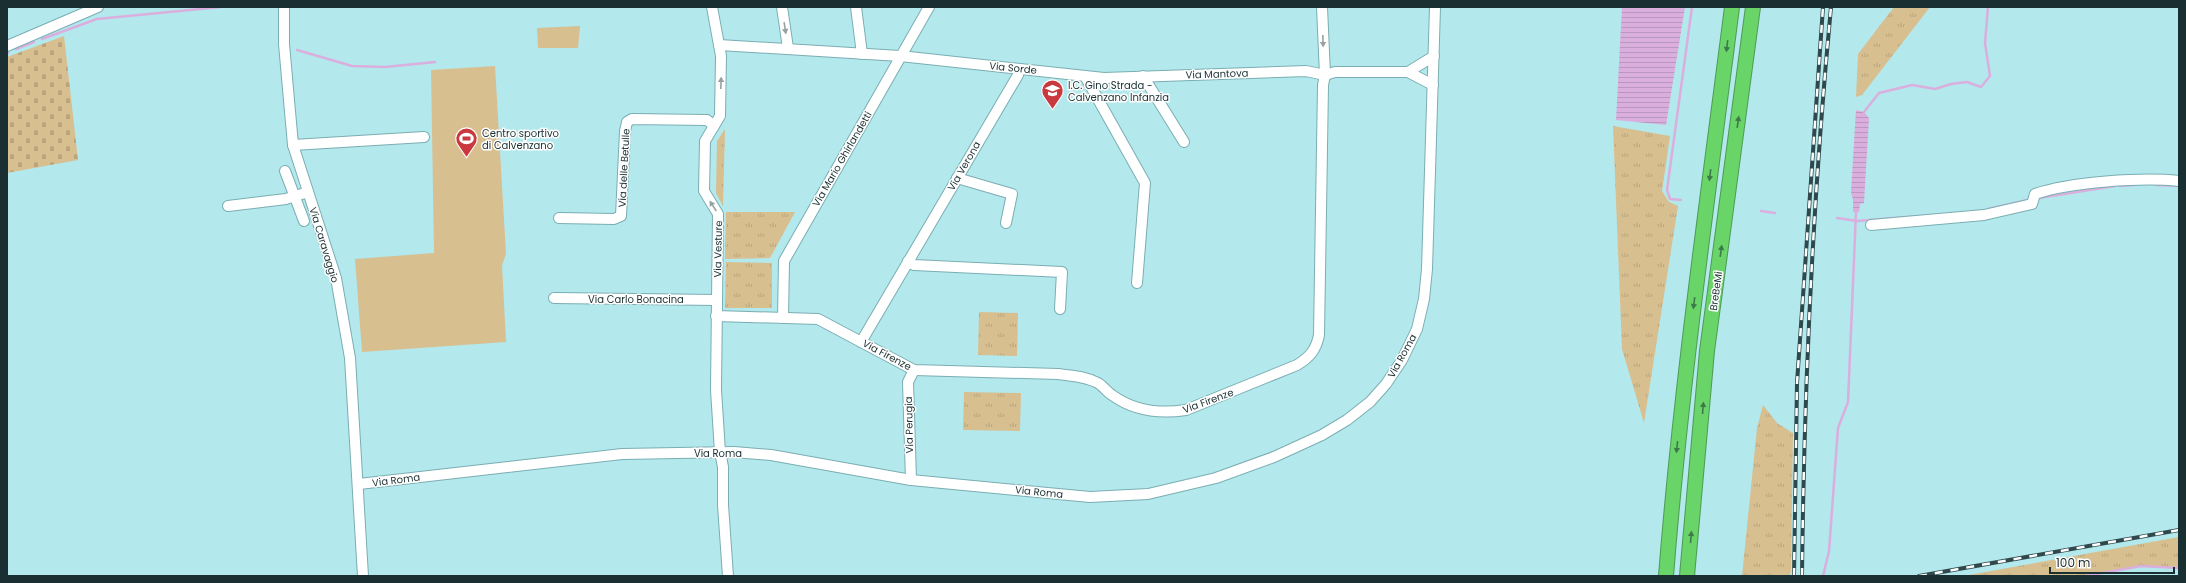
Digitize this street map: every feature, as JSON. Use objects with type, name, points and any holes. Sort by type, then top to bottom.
[{"type":"highway","name":"BreBeMi","points":[[1666,576],[1673,486],[1688,347],[1732,7]]},
{"type":"highway","name":"BreBeMi","points":[[1688,576],[1707,351],[1754,7]]},
{"type":"street","points":[[7,46],[98,7]]},
{"type":"street","name":"Via Caravaggio","points":[[284,7],[284,44],[293,145],[327,248],[337,284],[350,358],[359,484],[363,576]]},
{"type":"street","name":"Via Vesture","points":[[712,7],[721,56],[720,116],[705,141],[704,191],[718,214],[716,390],[720,452],[723,467],[723,505],[728,576]]},
{"type":"street","points":[[782,7],[788,48]]},
{"type":"street","points":[[856,7],[862,54]]},
{"type":"street","name":"Via Mario Ghirlandetti","points":[[783,318],[784,261],[929,7]]},
{"type":"street","name":"Via Firenze","points":[[716,316],[818,319],[914,370],[1058,374],[1080,377],[1098,383],[1112,396],[1133,406],[1152,412],[1168,413],[1186,410],[1297,365],[1311,356],[1320,335],[1323,85],[1325,75],[1322,7]]},
{"type":"street","name":"Via Roma","points":[[359,484],[622,454],[720,452],[771,455],[911,480],[1090,497],[1148,494],[1223,476],[1274,457],[1322,435],[1347,420],[1370,402],[1386,384],[1402,360],[1417,329],[1424,299],[1427,269],[1435,7]]},
{"type":"street","name":"Via Sorde","points":[[719,45],[900,56],[1084,76]]},
{"type":"street","points":[[1408,72],[1434,56]]},
{"type":"street","name":"Via Verona","points":[[861,342],[1018,74],[1019,69]]},
{"type":"street","name":"Via Mantova","points":[[1084,76],[1104,78],[1306,71],[1325,75]]},
{"type":"street","points":[[1325,75],[1335,72],[1408,72],[1433,85]]},
{"type":"street","points":[[1084,76],[1145,183],[1137,282]]},
{"type":"street","points":[[1143,76],[1184,142]]},
{"type":"street","name":"Via delle Betulle","points":[[559,218],[614,219],[621,216],[625,131],[627,122],[632,119],[707,120],[714,126]]},
{"type":"street","points":[[293,145],[424,137]]},
{"type":"street","points":[[285,171],[304,222]]},
{"type":"street","points":[[957,178],[1012,194],[1006,223]]},
{"type":"street","points":[[1871,225],[1984,215],[2032,204],[2035,194],[2101,183],[2160,179],[2179,181]]},
{"type":"street","points":[[228,206],[294,196],[308,192]]},
{"type":"street","points":[[908,261],[914,265],[1062,272],[1060,309]]},
{"type":"street","name":"Via Carlo Bonacina","points":[[554,298],[717,300]]},
{"type":"street","name":"Via Perugia","points":[[911,480],[908,382],[914,370]]},
{"type":"green space","points":[[1894,7],[1930,7],[1862,95],[1856,97],[1858,54]]},
{"type":"green space","points":[[580,26],[578,48],[538,48],[537,28]]},
{"type":"green space","points":[[64,36],[78,160],[7,173],[7,57]]},
{"type":"green space","name":"Centro sportivo di Calvenzano","points":[[495,66],[506,254],[502,265],[506,342],[362,352],[355,259],[434,253],[431,70]]},
{"type":"green space","points":[[1613,126],[1670,136],[1662,191],[1669,202],[1678,206],[1644,423],[1622,349]]},
{"type":"green space","points":[[725,129],[723,206],[716,193],[717,141]]},
{"type":"green space","points":[[726,212],[795,212],[770,258],[725,259]]},
{"type":"green space","points":[[726,262],[772,263],[772,308],[725,308]]},
{"type":"green space","points":[[979,312],[1018,313],[1017,356],[978,355]]},
{"type":"green space","points":[[964,392],[1021,393],[1020,431],[963,430]]},
{"type":"green space","points":[[1763,405],[1777,423],[1793,433],[1791,572],[1789,576],[1742,576],[1757,428]]},
{"type":"green space","points":[[2179,537],[2179,567],[2141,566],[2081,576],[1963,576]]},
{"type":"shaded area","points":[[1622,7],[1685,7],[1666,125],[1616,120]]},
{"type":"shaded area","points":[[1856,110],[1864,112],[1869,118],[1864,203],[1860,204],[1859,212],[1853,212],[1851,192]]},
{"type":"waterway","points":[[42,39],[97,19],[221,7]]},
{"type":"waterway","points":[[1681,200],[1670,199],[1667,190],[1692,7]]},
{"type":"waterway","points":[[1864,112],[1879,93],[1912,85],[1935,89],[1951,84],[1967,82],[1981,87],[1990,76],[1985,43],[1988,7]]},
{"type":"waterway","points":[[16,49],[34,42]]},
{"type":"waterway","points":[[297,50],[352,66],[385,67],[435,62]]},
{"type":"waterway","points":[[2120,186],[2135,185]]},
{"type":"waterway","points":[[2156,185],[2179,186]]},
{"type":"waterway","points":[[2039,198],[2115,186]]},
{"type":"waterway","points":[[1988,209],[2028,200]]},
{"type":"waterway","points":[[1761,211],[1775,213]]},
{"type":"waterway","points":[[1823,576],[1829,551],[1838,428],[1848,402],[1856,212]]},
{"type":"waterway","points":[[1837,218],[1857,221],[1933,215]]},
{"type":"waterway","points":[[2086,576],[2141,566],[2179,568]]},
{"type":"railway","points":[[1794,576],[1797,383],[1823,7]]},
{"type":"railway","points":[[1802,576],[1810,291],[1819,149],[1831,7]]},
{"type":"railway","points":[[1919,576],[2179,530]]},
{"type":"place","name":"I.C. Gino Strada - Calvenzano Infanzia","points":[[1053,110]]},
{"type":"place","name":"Centro sportivo di Calvenzano","points":[[466,158]]}]
